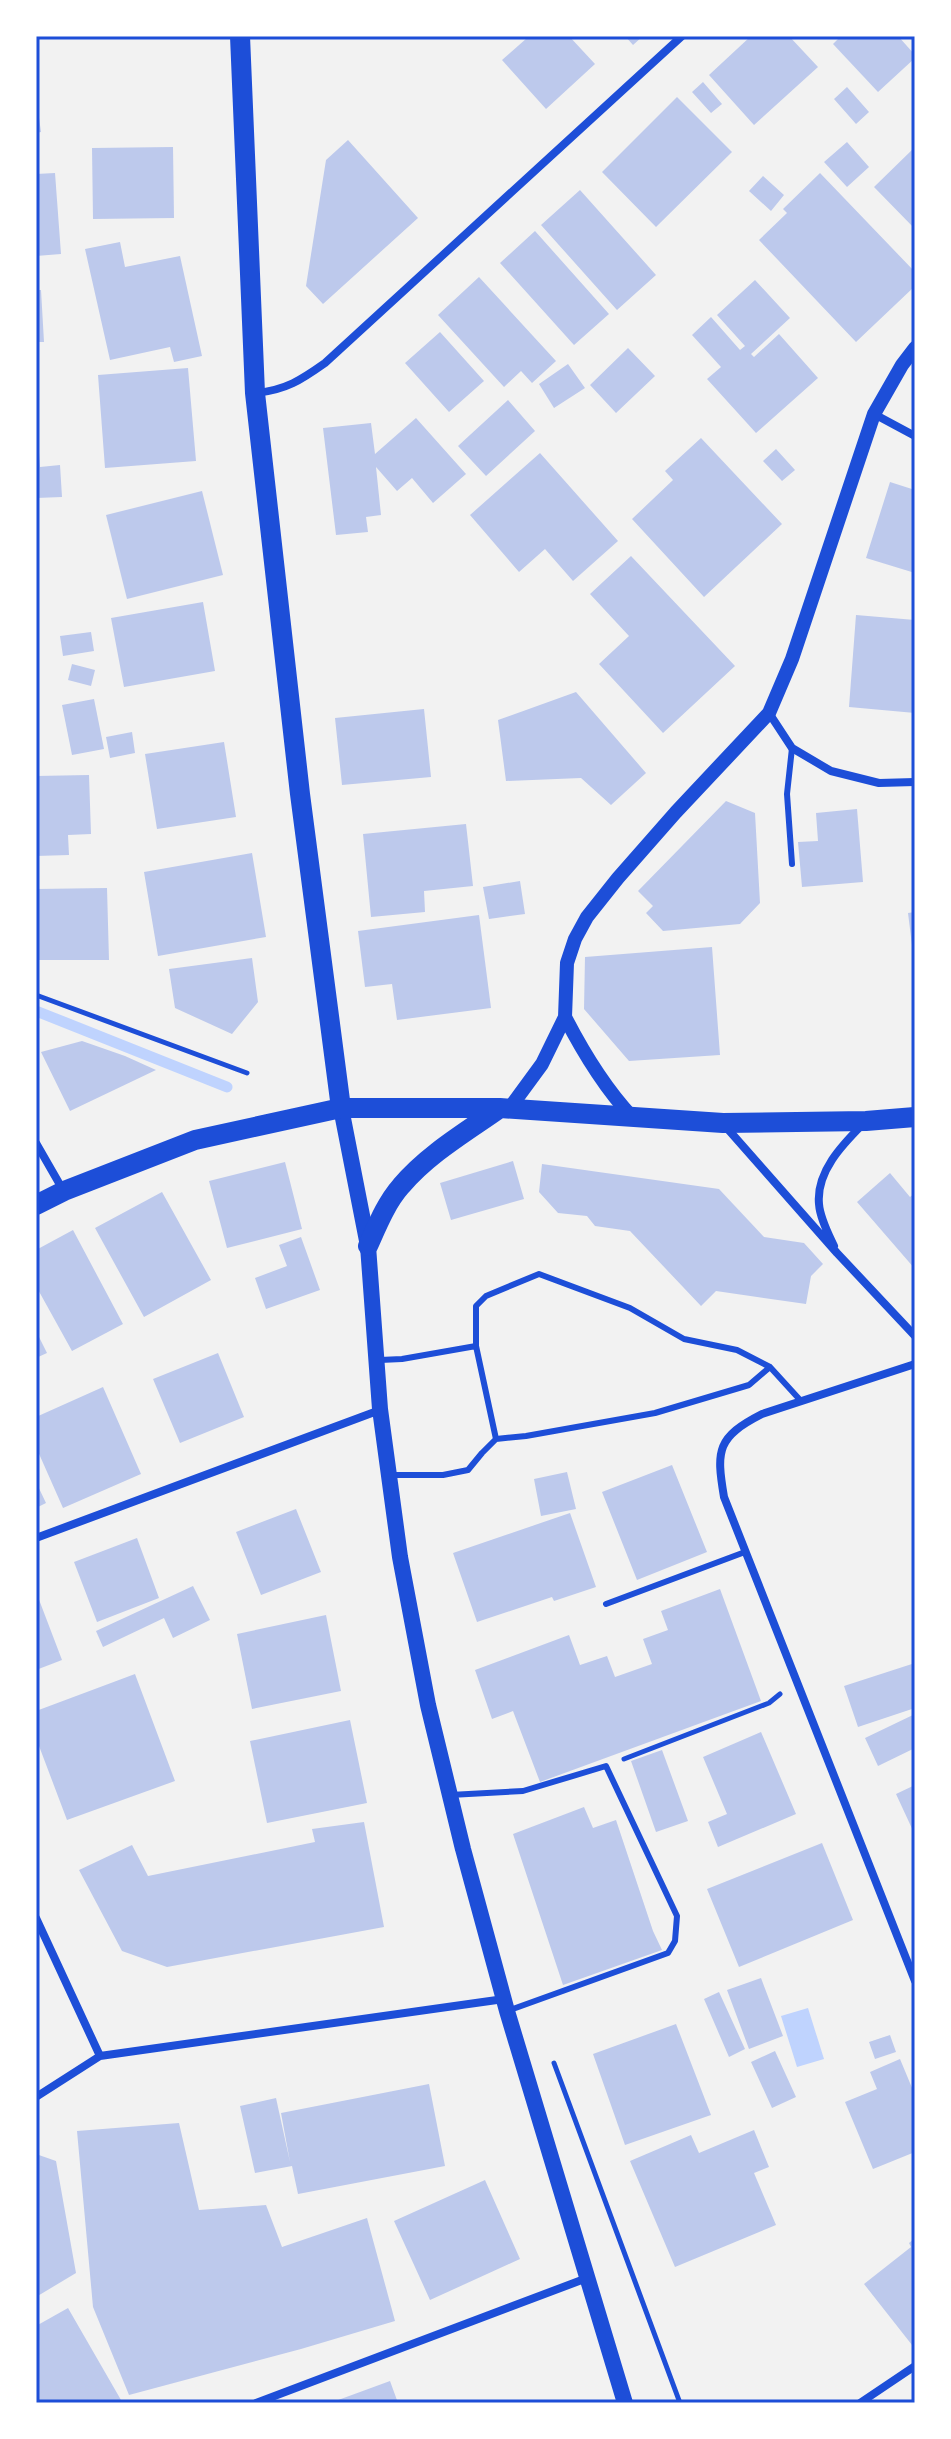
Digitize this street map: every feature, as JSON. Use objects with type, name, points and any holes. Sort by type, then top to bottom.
[{"type":"main road","points":[[240,36],[255,393],[300,794],[341,1108],[368,1246],[380,1409],[400,1557],[428,1705],[450,1795],[506,2005],[625,2403]]},
{"type":"main road","points":[[36,1205],[195,1140],[341,1108],[504,1109],[723,1123],[866,1121],[915,1117]]},
{"type":"main road","points":[[368,1246],[386,1208],[408,1178],[448,1144],[504,1109]]},
{"type":"street","points":[[255,393],[277,391],[301,380],[325,363],[682,36]]},
{"type":"street","points":[[504,1109],[542,1064],[565,1017],[567,963],[587,917],[676,812],[769,713],[792,659],[874,414],[915,348]]},
{"type":"street","points":[[874,414],[915,436]]},
{"type":"street","points":[[769,713],[792,748],[831,771],[879,783],[915,782]]},
{"type":"street","points":[[565,1017],[593,1070],[632,1117]]},
{"type":"street","points":[[837,1253],[819,1204],[820,1189],[838,1149],[866,1121]]},
{"type":"street","points":[[723,1123],[915,1336]]},
{"type":"street","points":[[36,1143],[64,1191]]},
{"type":"street","points":[[915,1364],[762,1414],[738,1426],[725,1441],[718,1463],[724,1497],[915,1981]]},
{"type":"street","points":[[36,1538],[380,1409]]},
{"type":"street","points":[[36,1918],[100,2056]]},
{"type":"street","points":[[36,2097],[100,2056],[506,2005]]},
{"type":"street","points":[[256,2403],[587,2278]]},
{"type":"street","points":[[860,2403],[915,2366]]},
{"type":"lane","points":[[792,748],[787,794],[792,864]]},
{"type":"lane","points":[[496,1439],[476,1346],[476,1306],[486,1296],[539,1274],[630,1308],[684,1339],[737,1350],[770,1367],[801,1401]]},
{"type":"lane","points":[[376,1361],[476,1346]]},
{"type":"lane","points":[[389,1475],[443,1475],[468,1470],[496,1439],[655,1413],[749,1385],[770,1367]]},
{"type":"lane","points":[[606,1604],[745,1552]]},
{"type":"lane","points":[[450,1795],[523,1791],[606,1766],[677,1916],[675,1941],[668,1953],[506,2005]]},
{"type":"path","points":[[36,995],[247,1073]]},
{"type":"path","points":[[606,1766],[769,1703],[796,1680]]},
{"type":"path","points":[[553,2059],[680,2403]]},
{"type":"water","points":[[808,2008],[824,2059],[797,2067],[781,2016]]},
{"type":"building","points":[[525,36],[569,36],[595,64],[546,109],[502,60],[527,38]]},
{"type":"building","points":[[625,36],[643,36],[633,45]]},
{"type":"building","points":[[751,36],[789,36],[818,67],[754,125],[709,75]]},
{"type":"building","points":[[841,36],[898,36],[915,58],[878,92],[833,44]]},
{"type":"building","points":[[703,82],[722,104],[711,113],[692,92]]},
{"type":"building","points":[[847,87],[869,112],[856,124],[834,99]]},
{"type":"building","points":[[677,97],[732,152],[656,227],[602,172]]},
{"type":"building","points":[[36,111],[41,132],[36,133]]},
{"type":"building","points":[[348,140],[418,218],[323,304],[306,286],[326,160]]},
{"type":"building","points":[[847,142],[869,167],[847,187],[824,162]]},
{"type":"building","points":[[173,147],[174,218],[93,219],[92,148]]},
{"type":"building","points":[[915,147],[915,229],[874,187]]},
{"type":"building","points":[[55,173],[61,254],[36,256],[36,174]]},
{"type":"building","points":[[820,173],[915,272],[915,286],[856,342],[759,240],[787,213],[783,209]]},
{"type":"building","points":[[763,176],[784,195],[771,211],[749,191]]},
{"type":"building","points":[[580,190],[656,275],[617,310],[541,225]]},
{"type":"building","points":[[535,231],[609,314],[574,345],[500,263]]},
{"type":"building","points":[[120,242],[125,267],[180,256],[202,356],[174,362],[170,347],[110,360],[85,249]]},
{"type":"building","points":[[479,277],[556,361],[532,383],[521,371],[504,387],[438,315]]},
{"type":"building","points":[[755,280],[790,318],[751,354],[754,357],[779,334],[818,378],[756,433],[707,379],[721,367],[692,335],[711,317],[740,350],[745,346],[717,315]]},
{"type":"building","points":[[36,290],[41,290],[44,342],[36,342]]},
{"type":"building","points":[[440,332],[484,381],[449,412],[405,363]]},
{"type":"building","points":[[628,348],[655,376],[616,413],[590,385]]},
{"type":"building","points":[[568,364],[585,388],[554,408],[539,384]]},
{"type":"building","points":[[188,368],[196,461],[105,468],[98,375]]},
{"type":"building","points":[[508,400],[535,431],[486,476],[458,446]]},
{"type":"building","points":[[416,418],[466,474],[433,503],[412,478],[397,491],[376,467],[381,515],[366,517],[368,532],[336,535],[323,428],[371,423],[375,454]]},
{"type":"building","points":[[701,438],[782,524],[704,597],[632,519],[673,480],[665,471]]},
{"type":"building","points":[[36,439],[40,467],[60,465],[62,497],[36,498]]},
{"type":"building","points":[[776,449],[795,470],[782,481],[763,461]]},
{"type":"building","points":[[540,453],[618,541],[573,581],[545,549],[519,572],[470,515]]},
{"type":"building","points":[[890,482],[915,490],[915,573],[866,558]]},
{"type":"building","points":[[202,491],[223,575],[127,599],[106,515]]},
{"type":"building","points":[[631,556],[735,666],[663,733],[599,664],[629,636],[590,594]]},
{"type":"building","points":[[203,602],[215,671],[124,687],[111,618]]},
{"type":"building","points":[[856,615],[915,620],[915,713],[849,707]]},
{"type":"building","points":[[91,632],[94,651],[63,656],[60,636]]},
{"type":"building","points":[[72,664],[95,670],[91,686],[68,680]]},
{"type":"building","points":[[576,692],[646,773],[611,805],[581,778],[506,781],[498,720]]},
{"type":"building","points":[[94,699],[104,749],[72,755],[62,705]]},
{"type":"building","points":[[424,709],[431,777],[342,785],[335,718]]},
{"type":"building","points":[[132,732],[135,753],[110,758],[106,737]]},
{"type":"building","points":[[224,742],[236,817],[157,829],[145,754]]},
{"type":"building","points":[[89,775],[91,834],[68,835],[69,855],[36,856],[36,776]]},
{"type":"building","points":[[726,801],[755,813],[760,903],[740,924],[663,931],[646,913],[653,906],[638,891]]},
{"type":"building","points":[[857,809],[863,882],[802,887],[798,842],[818,841],[816,813]]},
{"type":"building","points":[[466,824],[473,886],[424,891],[425,912],[371,917],[363,834]]},
{"type":"building","points":[[252,853],[266,937],[158,956],[144,872]]},
{"type":"building","points":[[520,881],[525,914],[489,919],[483,887]]},
{"type":"building","points":[[107,888],[109,960],[36,960],[36,889]]},
{"type":"building","points":[[915,912],[915,953],[913,953],[908,913]]},
{"type":"building","points":[[479,915],[491,1008],[397,1020],[392,984],[365,987],[358,931]]},
{"type":"building","points":[[712,947],[720,1055],[629,1061],[584,1009],[585,957]]},
{"type":"building","points":[[252,958],[258,1002],[232,1034],[175,1008],[169,969]]},
{"type":"building","points":[[82,1041],[156,1070],[70,1111],[41,1052]]},
{"type":"building","points":[[513,1161],[524,1199],[451,1220],[440,1183]]},
{"type":"building","points":[[285,1162],[302,1229],[227,1248],[209,1181]]},
{"type":"building","points":[[542,1164],[719,1189],[764,1237],[804,1243],[823,1264],[811,1276],[806,1304],[716,1291],[701,1306],[630,1231],[595,1226],[587,1216],[558,1213],[539,1192]]},
{"type":"building","points":[[890,1173],[910,1197],[915,1193],[915,1269],[857,1202]]},
{"type":"building","points":[[162,1192],[211,1280],[144,1317],[95,1228]]},
{"type":"building","points":[[73,1230],[123,1324],[72,1351],[36,1286],[36,1250]]},
{"type":"building","points":[[301,1237],[320,1290],[266,1309],[255,1278],[287,1266],[279,1245]]},
{"type":"building","points":[[36,1331],[47,1353],[36,1358]]},
{"type":"building","points":[[218,1353],[244,1417],[180,1443],[153,1379]]},
{"type":"building","points":[[103,1387],[141,1474],[63,1508],[36,1447],[36,1417]]},
{"type":"building","points":[[672,1465],[707,1552],[637,1580],[602,1492]]},
{"type":"building","points":[[567,1472],[576,1509],[541,1516],[534,1479]]},
{"type":"building","points":[[36,1482],[46,1503],[36,1508]]},
{"type":"building","points":[[296,1509],[321,1572],[261,1595],[236,1532]]},
{"type":"building","points":[[570,1513],[596,1587],[554,1601],[552,1597],[477,1622],[453,1553]]},
{"type":"building","points":[[137,1538],[159,1598],[97,1622],[74,1562]]},
{"type":"building","points":[[193,1586],[210,1620],[173,1638],[164,1618],[103,1647],[96,1631]]},
{"type":"building","points":[[720,1589],[761,1701],[540,1782],[513,1711],[492,1719],[475,1670],[569,1635],[580,1665],[607,1656],[615,1677],[652,1664],[643,1639],[668,1630],[661,1611]]},
{"type":"building","points":[[36,1598],[62,1660],[36,1670]]},
{"type":"building","points":[[326,1615],[341,1691],[252,1709],[237,1634]]},
{"type":"building","points":[[915,1663],[915,1708],[858,1727],[844,1686]]},
{"type":"building","points":[[135,1674],[175,1781],[67,1820],[36,1738],[36,1711]]},
{"type":"building","points":[[915,1714],[915,1748],[878,1766],[865,1738]]},
{"type":"building","points":[[350,1720],[367,1803],[267,1823],[250,1741]]},
{"type":"building","points":[[761,1732],[796,1814],[718,1847],[708,1822],[727,1814],[703,1757]]},
{"type":"building","points":[[662,1750],[688,1821],[656,1832],[631,1761]]},
{"type":"building","points":[[915,1785],[915,1835],[896,1794]]},
{"type":"building","points":[[584,1807],[593,1828],[616,1820],[662,1950],[563,1985],[513,1834]]},
{"type":"building","points":[[364,1822],[384,1927],[167,1967],[122,1951],[79,1870],[132,1845],[148,1876],[315,1842],[312,1829]]},
{"type":"building","points":[[822,1843],[853,1920],[739,1967],[707,1889]]},
{"type":"building","points":[[761,1978],[783,2036],[749,2049],[727,1990]]},
{"type":"building","points":[[719,1992],[745,2049],[729,2057],[704,1999]]},
{"type":"building","points":[[676,2024],[711,2115],[625,2145],[593,2054]]},
{"type":"building","points":[[890,2035],[896,2052],[875,2059],[869,2042]]},
{"type":"building","points":[[775,2051],[796,2097],[772,2108],[751,2062]]},
{"type":"building","points":[[900,2059],[915,2095],[915,2152],[873,2169],[845,2102],[877,2089],[870,2072]]},
{"type":"building","points":[[429,2084],[445,2166],[298,2194],[292,2166],[255,2173],[240,2106],[276,2098],[290,2162],[281,2113]]},
{"type":"building","points":[[179,2123],[199,2210],[266,2205],[282,2247],[367,2218],[395,2321],[129,2395],[93,2307],[77,2131]]},
{"type":"building","points":[[754,2130],[769,2167],[754,2173],[776,2225],[675,2267],[630,2161],[691,2135],[699,2153]]},
{"type":"building","points":[[36,2154],[56,2161],[76,2273],[36,2297]]},
{"type":"building","points":[[485,2180],[520,2259],[430,2300],[394,2221]]},
{"type":"building","points":[[915,2238],[915,2343],[912,2345],[864,2284],[911,2247],[909,2243]]},
{"type":"building","points":[[68,2308],[121,2400],[115,2403],[36,2403],[36,2326]]},
{"type":"building","points":[[390,2381],[398,2403],[330,2403]]},
{"type":"waterway","points":[[36,1011],[227,1087]]}]
